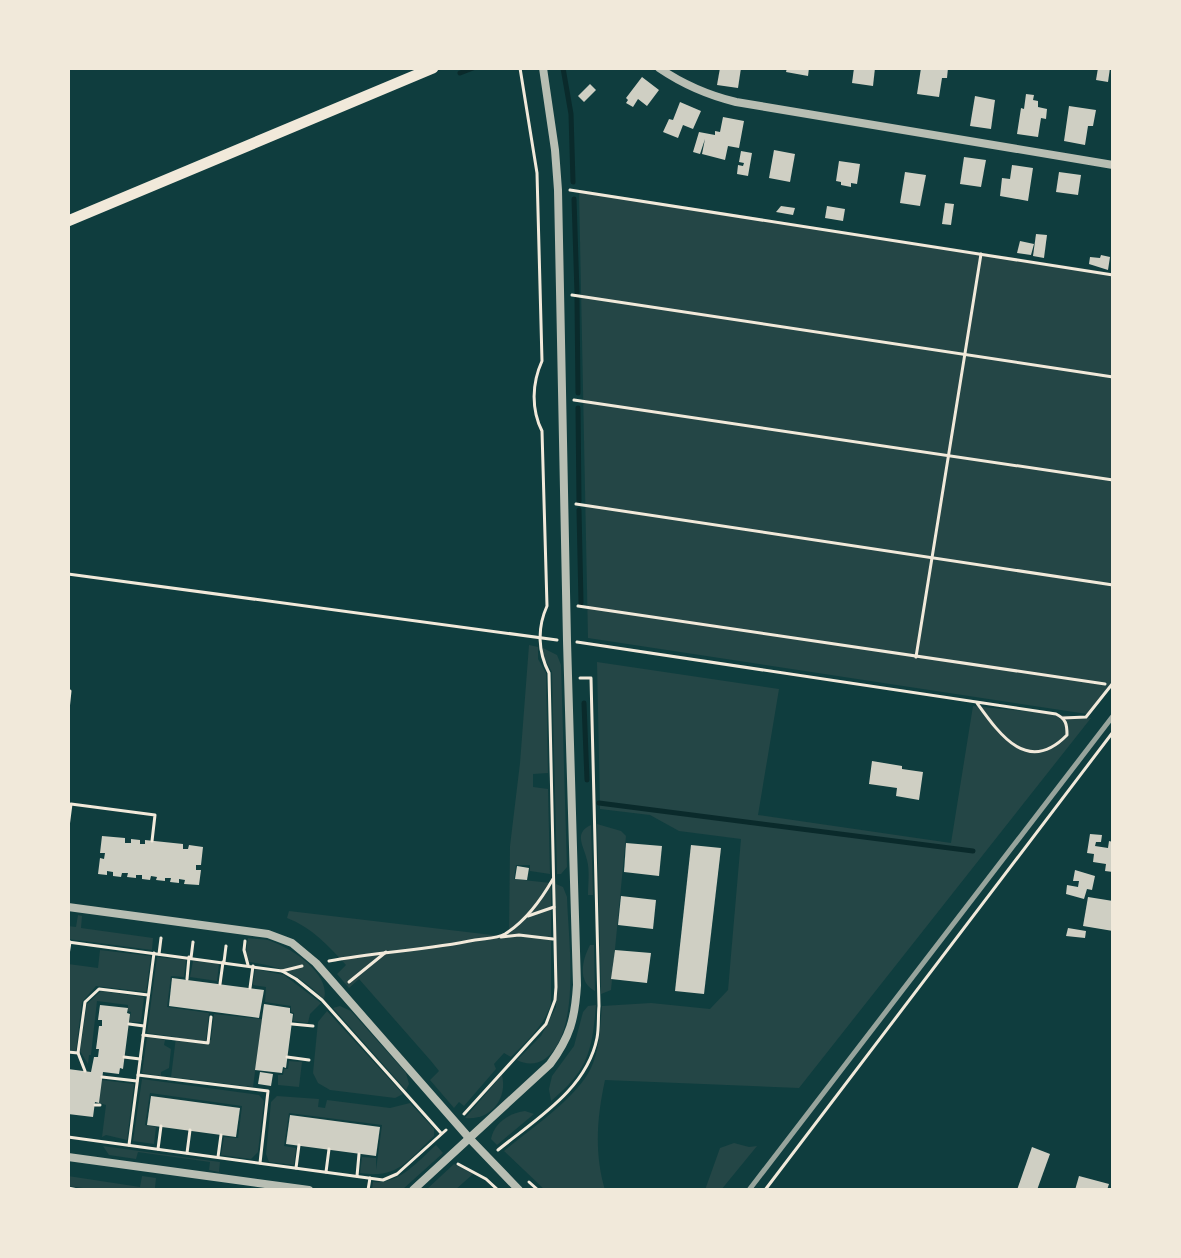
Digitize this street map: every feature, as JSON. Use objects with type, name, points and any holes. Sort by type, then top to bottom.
[{"type":"main road","points":[[68,221],[433,68]]},
{"type":"street","points":[[413,1190],[550,1064],[567,1041],[575,1014],[577,985],[558,190],[543,68]]},
{"type":"street","points":[[659,68],[704,94],[736,102],[1113,165]]},
{"type":"street","points":[[68,907],[247,931],[281,938],[307,953],[470,1139],[519,1190]]},
{"type":"street","points":[[68,1157],[309,1190]]},
{"type":"path","points":[[462,1116],[546,1024],[555,1000],[549,673],[541,657],[540,637],[541,618],[547,606],[542,431],[536,418],[534,378],[542,361],[537,173],[522,69]]},
{"type":"path","points":[[558,190],[1113,275]]},
{"type":"path","points":[[916,657],[981,254]]},
{"type":"path","points":[[560,294],[1113,377]]},
{"type":"path","points":[[562,398],[1113,480]]},
{"type":"path","points":[[564,503],[1113,585]]},
{"type":"path","points":[[68,574],[540,637],[1063,718],[1086,717],[1113,683]]},
{"type":"path","points":[[566,605],[1105,684]]},
{"type":"path","points":[[498,1150],[570,1091],[588,1066],[597,1037],[591,678],[577,678]]},
{"type":"path","points":[[68,710],[70,691]]},
{"type":"path","points":[[977,703],[1005,739],[1014,747],[1031,752],[1048,750],[1067,735],[1063,718]]},
{"type":"path","points":[[765,1190],[1113,732]]},
{"type":"path","points":[[68,827],[69,804],[155,815],[152,841]]},
{"type":"path","points":[[497,937],[540,902],[553,879]]},
{"type":"path","points":[[588,898],[596,897]]},
{"type":"path","points":[[524,917],[554,907]]},
{"type":"path","points":[[247,931],[244,950],[248,965]]},
{"type":"path","points":[[282,971],[387,951],[451,946],[497,937],[519,935],[555,939]]},
{"type":"path","points":[[129,1145],[148,995],[161,938]]},
{"type":"path","points":[[68,955],[69,942],[282,971],[322,1000],[441,1134]]},
{"type":"path","points":[[187,979],[193,942]]},
{"type":"path","points":[[589,942],[597,942]]},
{"type":"path","points":[[220,984],[226,946]]},
{"type":"path","points":[[341,991],[363,968],[387,951]]},
{"type":"path","points":[[250,988],[253,966]]},
{"type":"path","points":[[85,1071],[78,1053],[85,1002],[99,989],[148,995]]},
{"type":"path","points":[[143,1035],[208,1043],[211,1017]]},
{"type":"path","points":[[129,1024],[144,1026]]},
{"type":"path","points":[[292,1024],[313,1026]]},
{"type":"path","points":[[68,1052],[78,1053]]},
{"type":"path","points":[[124,1057],[140,1059]]},
{"type":"path","points":[[287,1057],[309,1060]]},
{"type":"path","points":[[138,1075],[268,1091],[260,1163]]},
{"type":"path","points":[[102,1077],[137,1081]]},
{"type":"path","points":[[158,1149],[161,1126]]},
{"type":"path","points":[[68,1137],[383,1180],[397,1174],[449,1128]]},
{"type":"path","points":[[187,1153],[190,1130]]},
{"type":"path","points":[[218,1157],[221,1135]]},
{"type":"path","points":[[436,1139],[441,1145]]},
{"type":"path","points":[[296,1168],[299,1145]]},
{"type":"path","points":[[326,1172],[329,1149]]},
{"type":"path","points":[[357,1176],[359,1154]]},
{"type":"path","points":[[456,1163],[486,1179],[498,1190]]},
{"type":"path","points":[[368,1190],[370,1178]]},
{"type":"path","points":[[68,1188],[78,1190]]},
{"type":"shaded area","points":[[579,190],[1113,273],[1113,681],[1087,714],[588,638]]},
{"type":"shaded area","points":[[529,645],[538,647],[538,659],[546,673],[548,773],[533,774],[533,787],[548,789],[550,874],[530,871],[530,865],[516,865],[514,879],[551,883],[551,1004],[544,1020],[529,1039],[511,1057],[504,1053],[494,1064],[496,1069],[464,1106],[459,1102],[454,1108],[430,1080],[439,1071],[359,979],[349,988],[337,974],[346,965],[312,932],[287,918],[289,911],[509,937],[510,846]]},
{"type":"shaded area","points":[[543,648],[557,655],[561,665],[567,867],[561,874],[557,874],[552,672],[543,656]]},
{"type":"shaded area","points":[[597,662],[779,689],[758,815],[951,843],[973,706],[1091,718],[799,1088],[605,1080],[598,1135],[599,1162],[605,1190],[545,1190],[504,1151],[564,1102],[584,1080],[596,1053],[602,1006],[651,1003],[710,1009],[728,990],[741,839],[679,831],[650,815],[600,809]]},
{"type":"shaded area","points":[[597,824],[621,831],[626,836],[611,990],[601,994]]},
{"type":"shaded area","points":[[591,825],[593,895],[588,895],[588,864],[581,836]]},
{"type":"shaded area","points":[[556,884],[563,887],[567,897],[569,1006],[557,1045],[543,1060],[528,1063],[517,1060],[541,1036],[556,1007]]},
{"type":"shaded area","points":[[78,915],[82,916],[81,928],[153,938],[152,950],[68,939],[68,926],[76,927]]},
{"type":"shaded area","points":[[248,938],[277,943],[307,962],[321,980],[325,989],[324,999],[290,973],[249,962],[246,952]]},
{"type":"shaded area","points":[[590,945],[594,945],[595,991],[583,976],[583,964]]},
{"type":"shaded area","points":[[100,950],[151,956],[146,992],[96,986],[82,1002],[76,1051],[68,1050],[68,964],[98,968]]},
{"type":"shaded area","points":[[157,957],[186,960],[184,977],[171,976],[167,1007],[209,1013],[206,1040],[211,1040],[214,1014],[262,1019],[253,1087],[171,1077],[176,1037],[147,1033]]},
{"type":"shaded area","points":[[193,961],[219,964],[217,981],[190,977]]},
{"type":"shaded area","points":[[255,969],[284,975],[321,1003],[310,1014],[308,1023],[293,1021],[291,1006],[265,1002],[266,987],[253,985]]},
{"type":"shaded area","points":[[101,991],[144,997],[141,1022],[129,1022],[131,1012],[128,1005],[97,1001],[88,1064],[80,1051],[87,1004]]},
{"type":"shaded area","points":[[596,1005],[586,1059],[573,1080],[551,1101],[549,1089],[552,1076],[574,1046],[583,1012],[588,1006]]},
{"type":"shaded area","points":[[340,1006],[351,1011],[406,1073],[409,1084],[406,1090],[333,1008]]},
{"type":"shaded area","points":[[327,1011],[403,1094],[395,1098],[330,1090],[318,1083],[313,1073],[318,1022]]},
{"type":"shaded area","points":[[147,1037],[165,1040],[164,1045],[171,1049],[169,1068],[161,1072],[161,1076],[142,1073]]},
{"type":"shaded area","points":[[289,1061],[302,1062],[299,1087],[278,1085],[278,1075],[283,1075],[284,1069],[288,1069]]},
{"type":"shaded area","points":[[502,1075],[502,1092],[495,1107],[482,1116],[465,1118]]},
{"type":"shaded area","points":[[142,1079],[259,1095],[264,1101],[258,1152],[251,1159],[221,1155],[224,1137],[238,1138],[242,1106],[150,1093],[145,1125],[156,1127],[154,1144],[133,1141]]},
{"type":"shaded area","points":[[102,1080],[134,1084],[127,1140],[106,1135],[102,1137],[106,1105],[99,1103]]},
{"type":"shaded area","points":[[277,1096],[319,1099],[318,1107],[325,1108],[327,1100],[390,1108],[410,1103],[434,1129],[434,1136],[393,1171],[360,1173],[362,1157],[376,1158],[376,1170],[382,1125],[289,1113],[284,1146],[296,1148],[294,1165],[269,1162],[266,1154],[271,1102]]},
{"type":"shaded area","points":[[525,1111],[534,1114],[497,1145],[491,1139],[495,1128],[503,1120]]},
{"type":"shaded area","points":[[734,1143],[757,1146],[721,1190],[705,1190],[720,1148]]},
{"type":"shaded area","points":[[436,1145],[443,1153],[403,1189],[372,1190],[373,1182],[400,1176]]},
{"type":"shaded area","points":[[103,1146],[220,1162],[219,1172],[209,1170],[210,1162],[138,1152],[136,1159],[109,1155]]},
{"type":"shaded area","points":[[454,1164],[473,1174],[455,1190],[426,1190]]},
{"type":"shaded area","points":[[68,1176],[140,1187],[142,1176],[156,1178],[155,1188],[165,1190],[98,1190],[68,1186]]},
{"type":"building","points":[[720,68],[741,68],[738,88],[717,85]]},
{"type":"building","points":[[787,68],[809,68],[808,76],[786,72]]},
{"type":"building","points":[[854,68],[875,68],[873,86],[852,83]]},
{"type":"building","points":[[921,68],[948,68],[947,78],[942,78],[939,97],[917,94]]},
{"type":"building","points":[[1098,68],[1110,68],[1108,82],[1096,80]]},
{"type":"building","points":[[642,77],[659,90],[647,106],[638,99],[633,107],[626,103],[626,98]]},
{"type":"building","points":[[590,84],[596,90],[584,102],[578,96]]},
{"type":"building","points":[[1026,94],[1034,95],[1033,100],[1038,101],[1038,107],[1047,109],[1046,119],[1041,118],[1038,137],[1017,134]]},
{"type":"building","points":[[975,96],[995,100],[991,129],[970,126]]},
{"type":"building","points":[[680,102],[701,111],[693,129],[683,125],[678,138],[663,132],[669,119],[673,120]]},
{"type":"building","points":[[1069,106],[1096,110],[1093,126],[1088,126],[1085,145],[1064,141]]},
{"type":"building","points":[[723,117],[744,121],[739,148],[728,146],[725,160],[702,154],[705,139],[700,154],[693,152],[699,132],[715,135],[715,131],[720,132]]},
{"type":"building","points":[[774,150],[795,154],[790,182],[769,178]]},
{"type":"building","points":[[741,151],[752,153],[748,176],[737,174],[738,165],[743,166],[744,163],[739,162]]},
{"type":"building","points":[[964,157],[986,160],[981,187],[960,184]]},
{"type":"building","points":[[839,161],[860,164],[857,184],[851,183],[851,187],[836,181]]},
{"type":"building","points":[[1012,165],[1033,168],[1028,201],[1000,196],[1002,178],[1010,179]]},
{"type":"building","points":[[905,172],[926,175],[920,206],[900,203]]},
{"type":"building","points":[[1059,172],[1081,175],[1078,195],[1056,192]]},
{"type":"building","points":[[945,203],[954,204],[951,225],[942,224]]},
{"type":"building","points":[[781,206],[795,208],[793,215],[776,212]]},
{"type":"building","points":[[827,206],[845,209],[843,221],[825,218]]},
{"type":"building","points":[[1036,234],[1047,235],[1044,258],[1033,256]]},
{"type":"building","points":[[1020,241],[1034,244],[1031,255],[1017,253]]},
{"type":"building","points":[[1101,255],[1110,257],[1108,270],[1089,264],[1090,257],[1100,258]]},
{"type":"building","points":[[872,761],[923,772],[919,800],[896,796],[897,788],[869,784]]},
{"type":"building","points":[[1090,834],[1102,835],[1101,842],[1096,842],[1095,846],[1108,848],[1109,841],[1113,842],[1113,872],[1105,871],[1106,864],[1093,862],[1094,854],[1087,853]]},
{"type":"building","points":[[102,836],[125,838],[125,843],[131,843],[131,839],[140,840],[140,844],[145,844],[145,840],[183,844],[183,849],[188,849],[189,845],[203,847],[201,865],[196,865],[196,870],[201,870],[199,885],[184,884],[185,880],[179,879],[179,883],[170,882],[171,878],[165,878],[165,881],[151,876],[150,880],[142,879],[142,875],[127,877],[128,873],[122,873],[121,877],[107,871],[107,875],[98,874],[100,858],[104,859],[105,853],[100,853]]},
{"type":"building","points":[[626,843],[662,846],[659,876],[624,872]]},
{"type":"building","points":[[691,845],[721,848],[704,994],[675,991]]},
{"type":"building","points":[[517,866],[529,868],[527,880],[515,879]]},
{"type":"building","points":[[1075,870],[1095,876],[1092,890],[1087,889],[1084,899],[1066,894],[1067,885],[1078,887],[1079,881],[1073,881]]},
{"type":"building","points":[[621,896],[656,900],[653,929],[618,925]]},
{"type":"building","points":[[1088,897],[1113,901],[1113,931],[1083,926]]},
{"type":"building","points":[[1068,928],[1086,931],[1085,938],[1066,936]]},
{"type":"building","points":[[615,950],[651,953],[647,983],[611,979]]},
{"type":"building","points":[[172,978],[264,990],[259,1018],[169,1006]]},
{"type":"building","points":[[264,1004],[290,1008],[293,1014],[286,1068],[283,1067],[282,1073],[255,1070]]},
{"type":"building","points":[[100,1005],[128,1008],[127,1013],[130,1014],[123,1069],[120,1068],[119,1074],[103,1072],[99,1103],[95,1102],[93,1117],[68,1114],[68,1069],[91,1072],[94,1057],[98,1057],[99,1049],[96,1049],[99,1026],[102,1026],[102,1020],[98,1020]]},
{"type":"building","points":[[260,1072],[273,1074],[271,1086],[258,1084]]},
{"type":"building","points":[[151,1096],[240,1108],[236,1137],[147,1125]]},
{"type":"building","points":[[290,1115],[380,1127],[376,1156],[286,1144]]},
{"type":"building","points":[[1032,1147],[1050,1154],[1037,1190],[1017,1190]]},
{"type":"building","points":[[1079,1176],[1109,1184],[1107,1190],[1075,1190]]},
{"type":"waterway","points":[[460,73],[473,68]]},
{"type":"waterway","points":[[563,68],[571,114],[573,182]]},
{"type":"waterway","points":[[574,199],[577,293]]},
{"type":"waterway","points":[[577,299],[578,393]]},
{"type":"waterway","points":[[578,408],[579,501]]},
{"type":"waterway","points":[[579,510],[581,603]]},
{"type":"waterway","points":[[584,703],[587,780]]},
{"type":"waterway","points":[[599,803],[973,851]]},
{"type":"railway","points":[[749,1190],[1113,716]]}]
